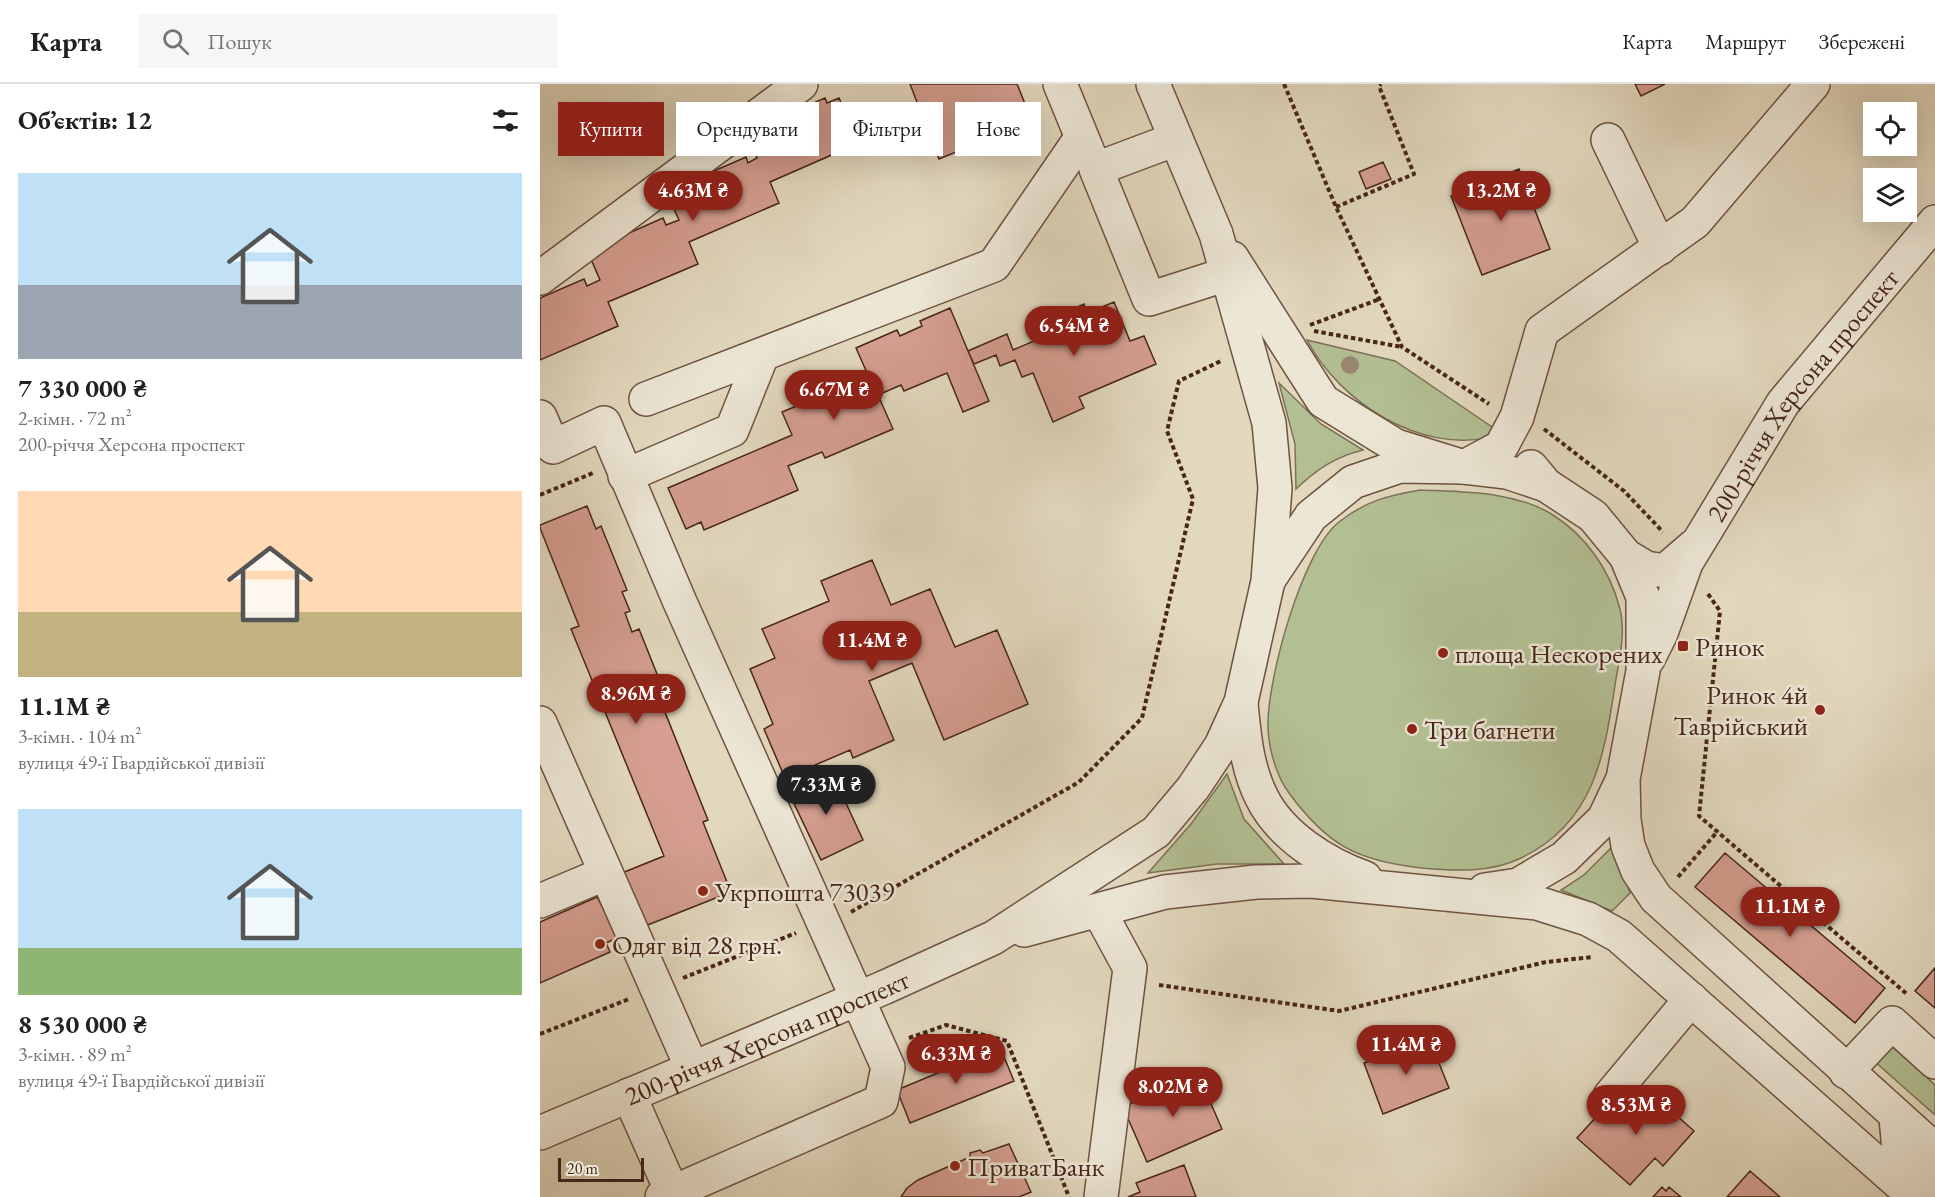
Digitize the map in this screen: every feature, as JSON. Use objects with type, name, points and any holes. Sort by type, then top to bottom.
[{"type":"street","points":[[540,278],[801,84]]},
{"type":"street","points":[[1060,84],[1149,299],[1227,274]]},
{"type":"street","points":[[993,938],[1156,832],[1193,788],[1216,754],[1241,702],[1268,581],[1275,488],[1269,423],[1216,234],[1154,84]]},
{"type":"street","points":[[1216,234],[1323,401],[1395,446],[1464,467],[1501,447],[1517,417],[1542,331],[1695,222],[1813,84]]},
{"type":"street","points":[[646,399],[994,265],[1081,138]]},
{"type":"street","points":[[1096,169],[1176,139]]},
{"type":"street","points":[[1608,140],[1660,249]]},
{"type":"street","name":"200-річчя Херсона проспект","points":[[1696,545],[1783,403],[1935,222]]},
{"type":"street","points":[[622,469],[732,430],[762,355]]},
{"type":"street","points":[[540,417],[553,447],[604,423],[622,469],[838,922],[858,999],[888,1067],[881,1101],[667,1195],[629,1095]]},
{"type":"street","points":[[1517,417],[1517,450],[1546,485]]},
{"type":"street","points":[[1268,581],[1311,516],[1353,482],[1400,466],[1464,467],[1508,472],[1546,485],[1593,516],[1626,556],[1643,597],[1642,670],[1623,779],[1628,846],[1638,871],[1663,892],[1846,1072],[1935,1150]]},
{"type":"street","points":[[1626,556],[1646,568],[1665,572],[1696,545]]},
{"type":"street","points":[[1642,670],[1661,633],[1686,564],[1696,545]]},
{"type":"street","points":[[1241,702],[1245,747],[1262,798],[1294,838],[1339,868],[1395,888]]},
{"type":"street","points":[[540,723],[604,874],[692,1068]]},
{"type":"street","points":[[1460,894],[1518,885],[1564,858],[1604,819],[1623,779]]},
{"type":"street","points":[[540,901],[604,874]]},
{"type":"street","points":[[993,938],[1165,892],[1256,882],[1311,881],[1537,903],[1588,919],[1609,946],[1691,999],[1915,1197]]},
{"type":"street","points":[[1099,910],[1130,968],[1102,1197]]},
{"type":"street","name":"200-річчя Херсона проспект","points":[[540,1133],[858,999],[993,938]]},
{"type":"street","points":[[1610,1096],[1691,999]]},
{"type":"street","points":[[1846,1072],[1892,1023],[1935,1062]]},
{"type":"street","points":[[1896,1117],[1899,1151],[1935,1183]]},
{"type":"path","points":[[1284,84],[1336,207],[1414,174],[1379,86],[1381,84]]},
{"type":"path","points":[[1380,299],[1301,328],[1402,347]]},
{"type":"path","points":[[540,1034],[656,988],[838,922],[849,913],[1079,782],[1142,718],[1193,499],[1167,431],[1179,381],[1222,361]]},
{"type":"path","points":[[540,495],[622,469]]},
{"type":"path","points":[[1720,611],[1699,816],[1910,997]]},
{"type":"path","points":[[1663,892],[1717,832]]},
{"type":"path","points":[[1128,980],[1339,1011],[1609,946]]},
{"type":"path","points":[[904,1032],[907,1039],[946,1025],[1007,1041],[1069,1197]]},
{"type":"green space","points":[[1307,340],[1395,361],[1495,429],[1492,437],[1465,440],[1438,438],[1385,419],[1361,403],[1340,384],[1322,363]]},
{"type":"green space","points":[[1279,383],[1321,424],[1363,450],[1327,465],[1311,475],[1296,489],[1295,444]]},
{"type":"green space","points":[[1420,490],[1471,492],[1506,497],[1538,507],[1553,515],[1576,533],[1595,555],[1616,595],[1622,618],[1620,656],[1606,737],[1600,762],[1580,807],[1565,826],[1546,843],[1521,858],[1485,869],[1459,870],[1399,865],[1361,855],[1345,847],[1317,826],[1303,811],[1284,786],[1271,752],[1268,734],[1269,705],[1280,649],[1300,587],[1325,537],[1339,522],[1358,509],[1377,500]]},
{"type":"green space","points":[[1227,774],[1244,819],[1284,864],[1217,864],[1148,873],[1191,824]]},
{"type":"green space","points":[[1614,845],[1630,893],[1612,911],[1561,890],[1584,875]]},
{"type":"green space","points":[[1888,1043],[1935,1085],[1935,1115],[1873,1060]]},
{"type":"building","points":[[910,84],[1017,84],[1024,102],[955,102],[955,152],[939,159],[938,156],[943,156],[943,102],[917,102]]},
{"type":"building","points":[[1635,84],[1665,84],[1641,96]]},
{"type":"building","points":[[825,98],[827,103],[839,98],[841,102],[831,102],[831,155],[770,182],[779,203],[689,242],[698,264],[608,302],[618,326],[540,360],[540,298],[584,279],[587,286],[600,280],[590,257],[595,248],[663,218],[666,225],[679,220],[669,198],[677,187],[746,157],[748,163],[757,158],[756,156],[819,156],[819,102],[816,102]]},
{"type":"building","points":[[1383,162],[1391,179],[1366,189],[1359,172]]},
{"type":"building","points":[[1519,169],[1550,249],[1482,275],[1451,196]]},
{"type":"building","points":[[1114,302],[1130,341],[1144,336],[1156,364],[1079,397],[1084,408],[1053,422],[1033,373],[1022,377],[1015,360],[1000,366],[996,355],[974,364],[968,351],[1007,334],[1013,350],[1057,331],[1052,318],[1084,304],[1087,313]]},
{"type":"building","points":[[950,308],[989,401],[963,412],[947,373],[904,391],[901,385],[878,395],[893,429],[825,458],[822,452],[788,466],[798,490],[704,530],[701,522],[686,529],[668,488],[792,435],[782,412],[821,396],[823,401],[843,393],[841,387],[868,375],[856,348],[897,330],[900,336],[922,326],[920,321]]},
{"type":"building","points":[[587,506],[596,529],[601,526],[627,590],[622,592],[630,611],[625,613],[632,632],[639,629],[663,689],[657,692],[708,820],[703,822],[731,892],[640,928],[617,875],[664,856],[571,629],[579,626],[540,528],[540,525]]},
{"type":"building","points":[[872,560],[891,605],[930,589],[955,647],[997,630],[1028,704],[944,740],[912,663],[869,681],[894,740],[853,758],[850,750],[785,778],[764,729],[773,724],[750,669],[775,658],[762,629],[829,601],[821,581]]},
{"type":"building","points":[[832,773],[863,840],[821,860],[789,793]]},
{"type":"building","points":[[1725,853],[1885,988],[1855,1023],[1695,887]]},
{"type":"building","points":[[626,895],[640,928],[606,943],[610,952],[540,983],[540,922],[597,897],[602,906]]},
{"type":"building","points":[[1935,968],[1935,1008],[1915,991]]},
{"type":"building","points":[[1429,1038],[1449,1088],[1383,1114],[1364,1063]]},
{"type":"building","points":[[1000,1047],[1014,1081],[910,1123],[897,1090]]},
{"type":"building","points":[[1198,1074],[1222,1129],[1147,1162],[1123,1107]]},
{"type":"building","points":[[1646,1088],[1694,1131],[1663,1166],[1655,1158],[1630,1185],[1577,1138],[1607,1105],[1620,1117]]},
{"type":"building","points":[[1009,1144],[1031,1192],[1019,1197],[901,1197],[907,1188],[918,1180],[970,1157],[970,1153],[980,1150],[983,1153]]},
{"type":"building","points":[[1184,1165],[1196,1197],[1128,1197],[1140,1192],[1136,1183]]},
{"type":"building","points":[[1750,1171],[1780,1197],[1727,1197]]},
{"type":"building","points":[[1662,1187],[1666,1191],[1669,1187],[1681,1197],[1653,1197]]},
{"type":"place","name":"Ринок","points":[[1683,646]]},
{"type":"place","name":"площа Нескорених","points":[[1443,653]]},
{"type":"place","name":"Ринок 4й Таврійський","points":[[1820,710]]},
{"type":"place","name":"Три багнети","points":[[1412,729]]},
{"type":"place","name":"Укрпошта 73039","points":[[703,891]]},
{"type":"place","name":"Одяг від 28 грн.","points":[[600,944]]},
{"type":"place","name":"ПриватБанк","points":[[955,1166]]}]
